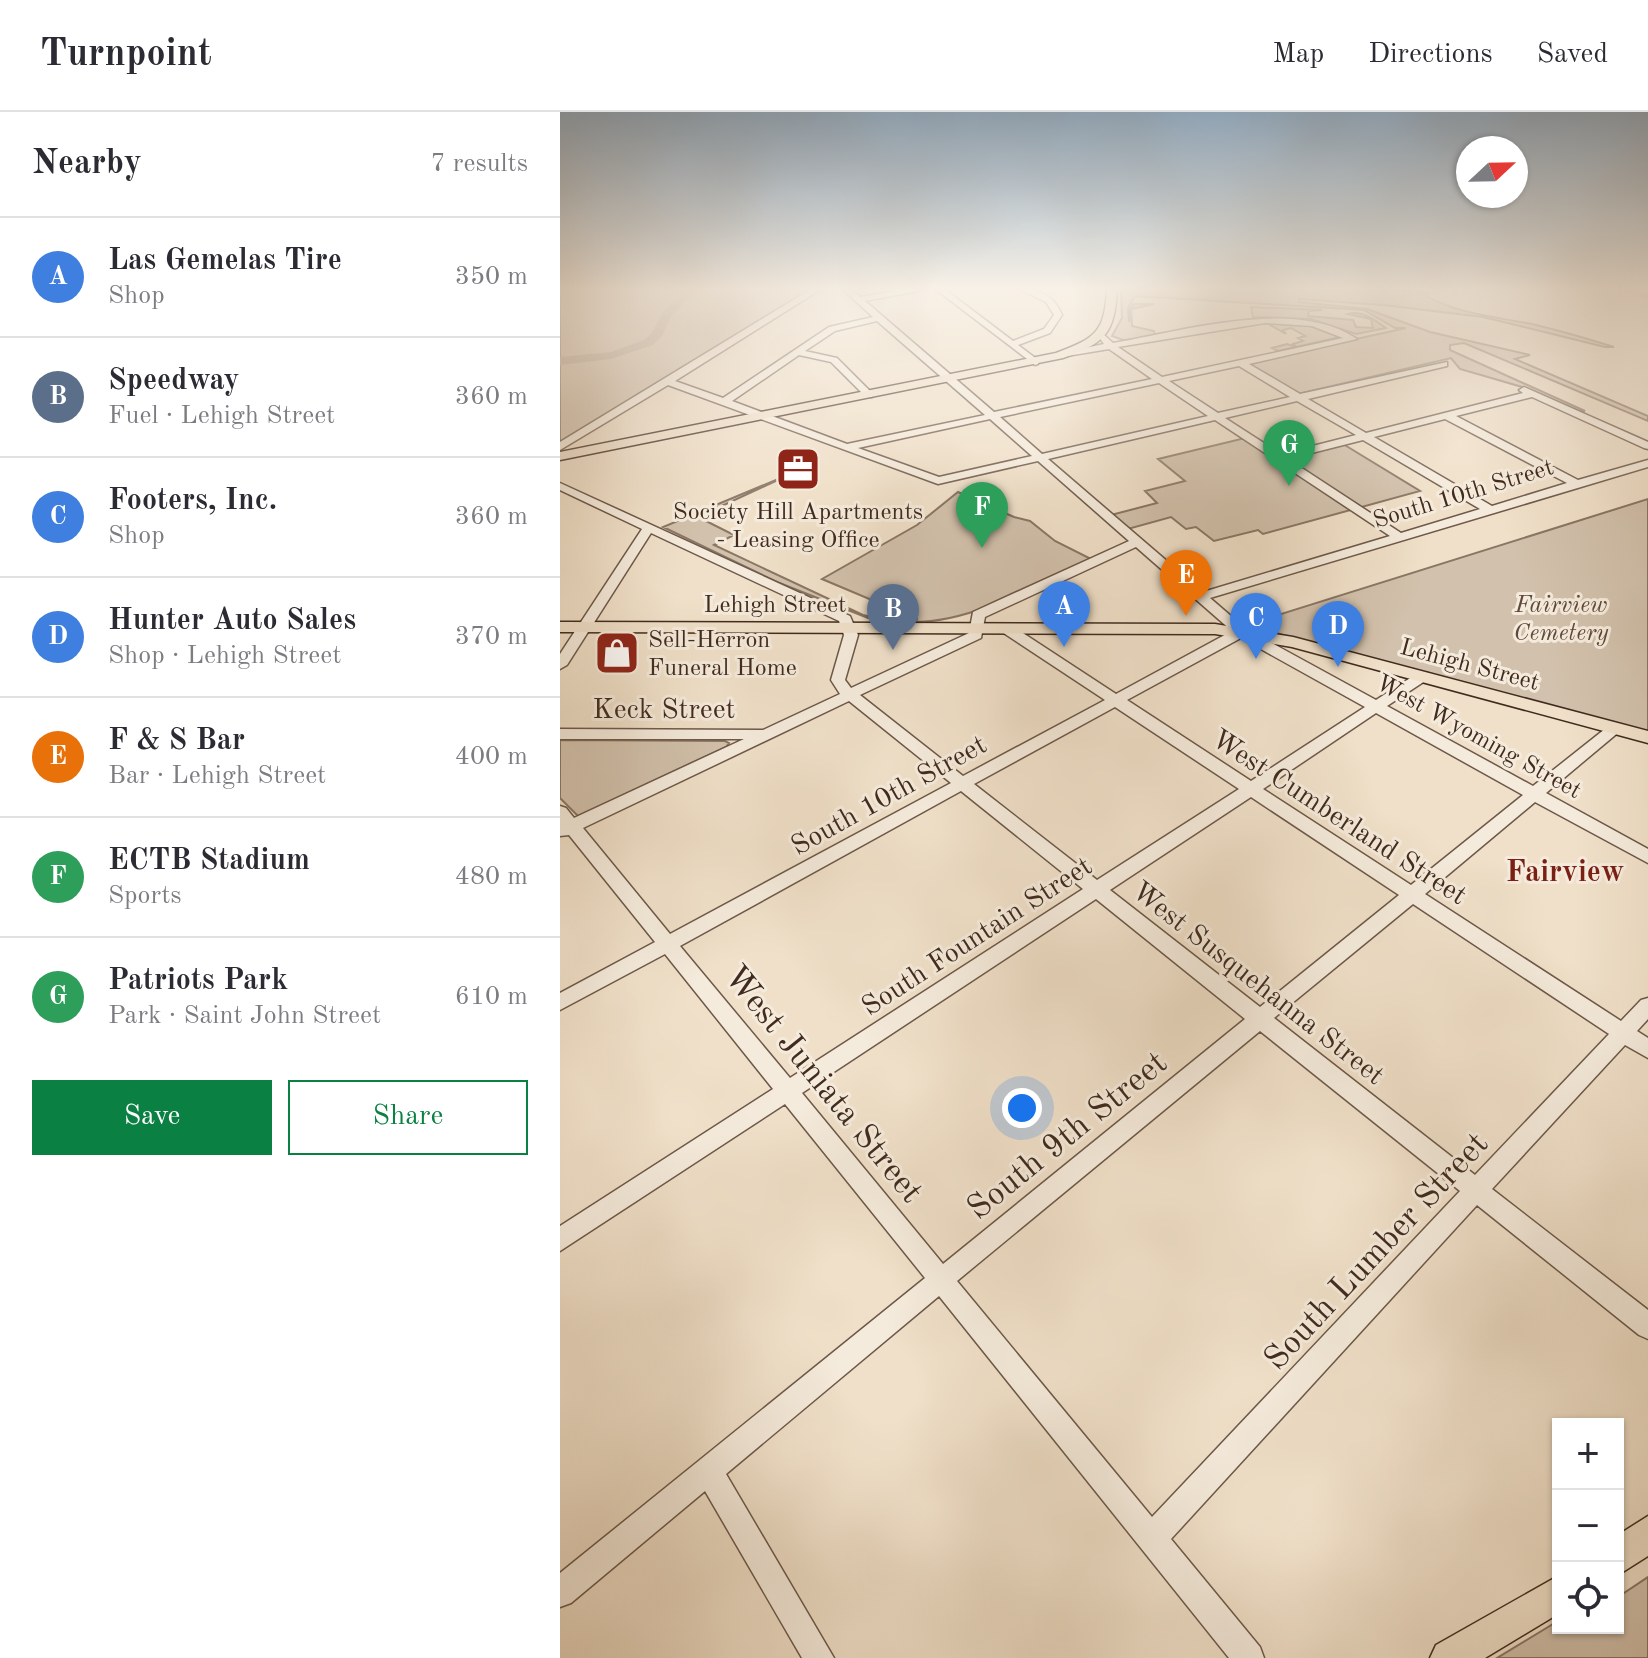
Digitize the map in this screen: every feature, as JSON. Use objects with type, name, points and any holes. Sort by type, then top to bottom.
[{"type":"main road","points":[[560,456],[1042,360]]},
{"type":"main road","points":[[965,393],[968,382],[989,371]]},
{"type":"main road","name":"Lehigh Street","points":[[560,627],[1004,627],[1241,632],[1293,642],[1648,737]]},
{"type":"main road","points":[[1624,1552],[1648,1534]]},
{"type":"main road","points":[[1449,1658],[1552,1598]]},
{"type":"street","points":[[560,447],[701,360]]},
{"type":"street","points":[[724,402],[785,360]]},
{"type":"street","points":[[834,360],[869,395]]},
{"type":"street","name":"West Wyoming Street","points":[[927,360],[1241,632],[1648,857]]},
{"type":"street","points":[[1133,360],[1399,537]]},
{"type":"street","points":[[846,447],[1253,360]]},
{"type":"street","points":[[1240,363],[1490,510]]},
{"type":"street","points":[[667,381],[938,481],[1444,364]]},
{"type":"street","points":[[1279,458],[1447,416],[1528,392],[1648,446]]},
{"type":"street","points":[[1447,416],[1577,484]]},
{"type":"street","name":"South 10th Street","points":[[1200,597],[1648,463]]},
{"type":"street","points":[[560,486],[838,614],[851,628],[844,687]]},
{"type":"street","points":[[560,665],[648,528]]},
{"type":"street","points":[[564,824],[767,734],[844,687],[976,635],[978,615],[1137,542]]},
{"type":"street","name":"West Cumberland Street","points":[[1004,627],[1648,1049]]},
{"type":"street","name":"South 10th Street","points":[[560,1002],[1241,632]]},
{"type":"street","name":"South Fountain Street","points":[[560,1240],[1423,676]]},
{"type":"street","name":"West Susquehanna Street","points":[[844,687],[1648,1326]]},
{"type":"street","name":"South 9th Street","points":[[560,1592],[1615,728]]},
{"type":"street","name":"Keck Street","points":[[560,734],[767,734]]},
{"type":"street","name":"West Juniata Street","points":[[564,824],[667,944],[1249,1658]]},
{"type":"street","name":"South Lumber Street","points":[[1151,1539],[1648,1006]]},
{"type":"street","points":[[708,1470],[819,1658]]},
{"type":"green space","points":[[560,360],[696,360],[560,443]]},
{"type":"green space","points":[[1260,360],[1442,360],[1298,394],[1247,363]]},
{"type":"green space","points":[[1453,360],[1472,360],[1585,411],[1529,389],[1460,369]]},
{"type":"green space","points":[[1504,360],[1518,360],[1648,416],[1648,421]]},
{"type":"green space","points":[[1245,438],[1278,460],[1343,444],[1420,491],[1263,534],[1258,530],[1214,541],[1196,527],[1186,529],[1171,517],[1128,529],[1111,515],[1157,503],[1145,491],[1185,481],[1158,459]]},
{"type":"green space","points":[[795,472],[698,517],[734,535],[714,545],[863,615],[876,618],[868,618],[777,582],[663,527]]},
{"type":"green space","points":[[958,492],[1030,521],[1055,541],[1091,559],[984,608],[939,620],[916,622],[917,619],[822,579],[917,525]]},
{"type":"green space","name":"Fairview Cemetery","points":[[1648,499],[1648,732],[1246,625]]},
{"type":"green space","points":[[560,740],[729,743],[578,816],[560,798]]},
{"type":"green space","points":[[1648,1577],[1648,1658],[1497,1658],[1552,1625],[1552,1634],[1624,1634],[1624,1593]]},
{"type":"waterway","points":[[560,361],[570,360]]},
{"type":"place","name":"Society Hill Apartments - Leasing Office","points":[[798,469]]},
{"type":"place","name":"Patriots Park","points":[[1289,486]]},
{"type":"place","name":"ECTB Stadium","points":[[982,548]]},
{"type":"place","name":"F & S Bar","points":[[1186,616]]},
{"type":"place","name":"Las Gemelas Tire","points":[[1064,647]]},
{"type":"place","name":"Speedway","points":[[893,650]]},
{"type":"place","name":"Sell-Herron Funeral Home","points":[[617,653]]},
{"type":"place","name":"Footers, Inc.","points":[[1256,659]]},
{"type":"place","name":"Hunter Auto Sales","points":[[1338,667]]},
{"type":"district","name":"Fairview","points":[[1565,871]]}]
